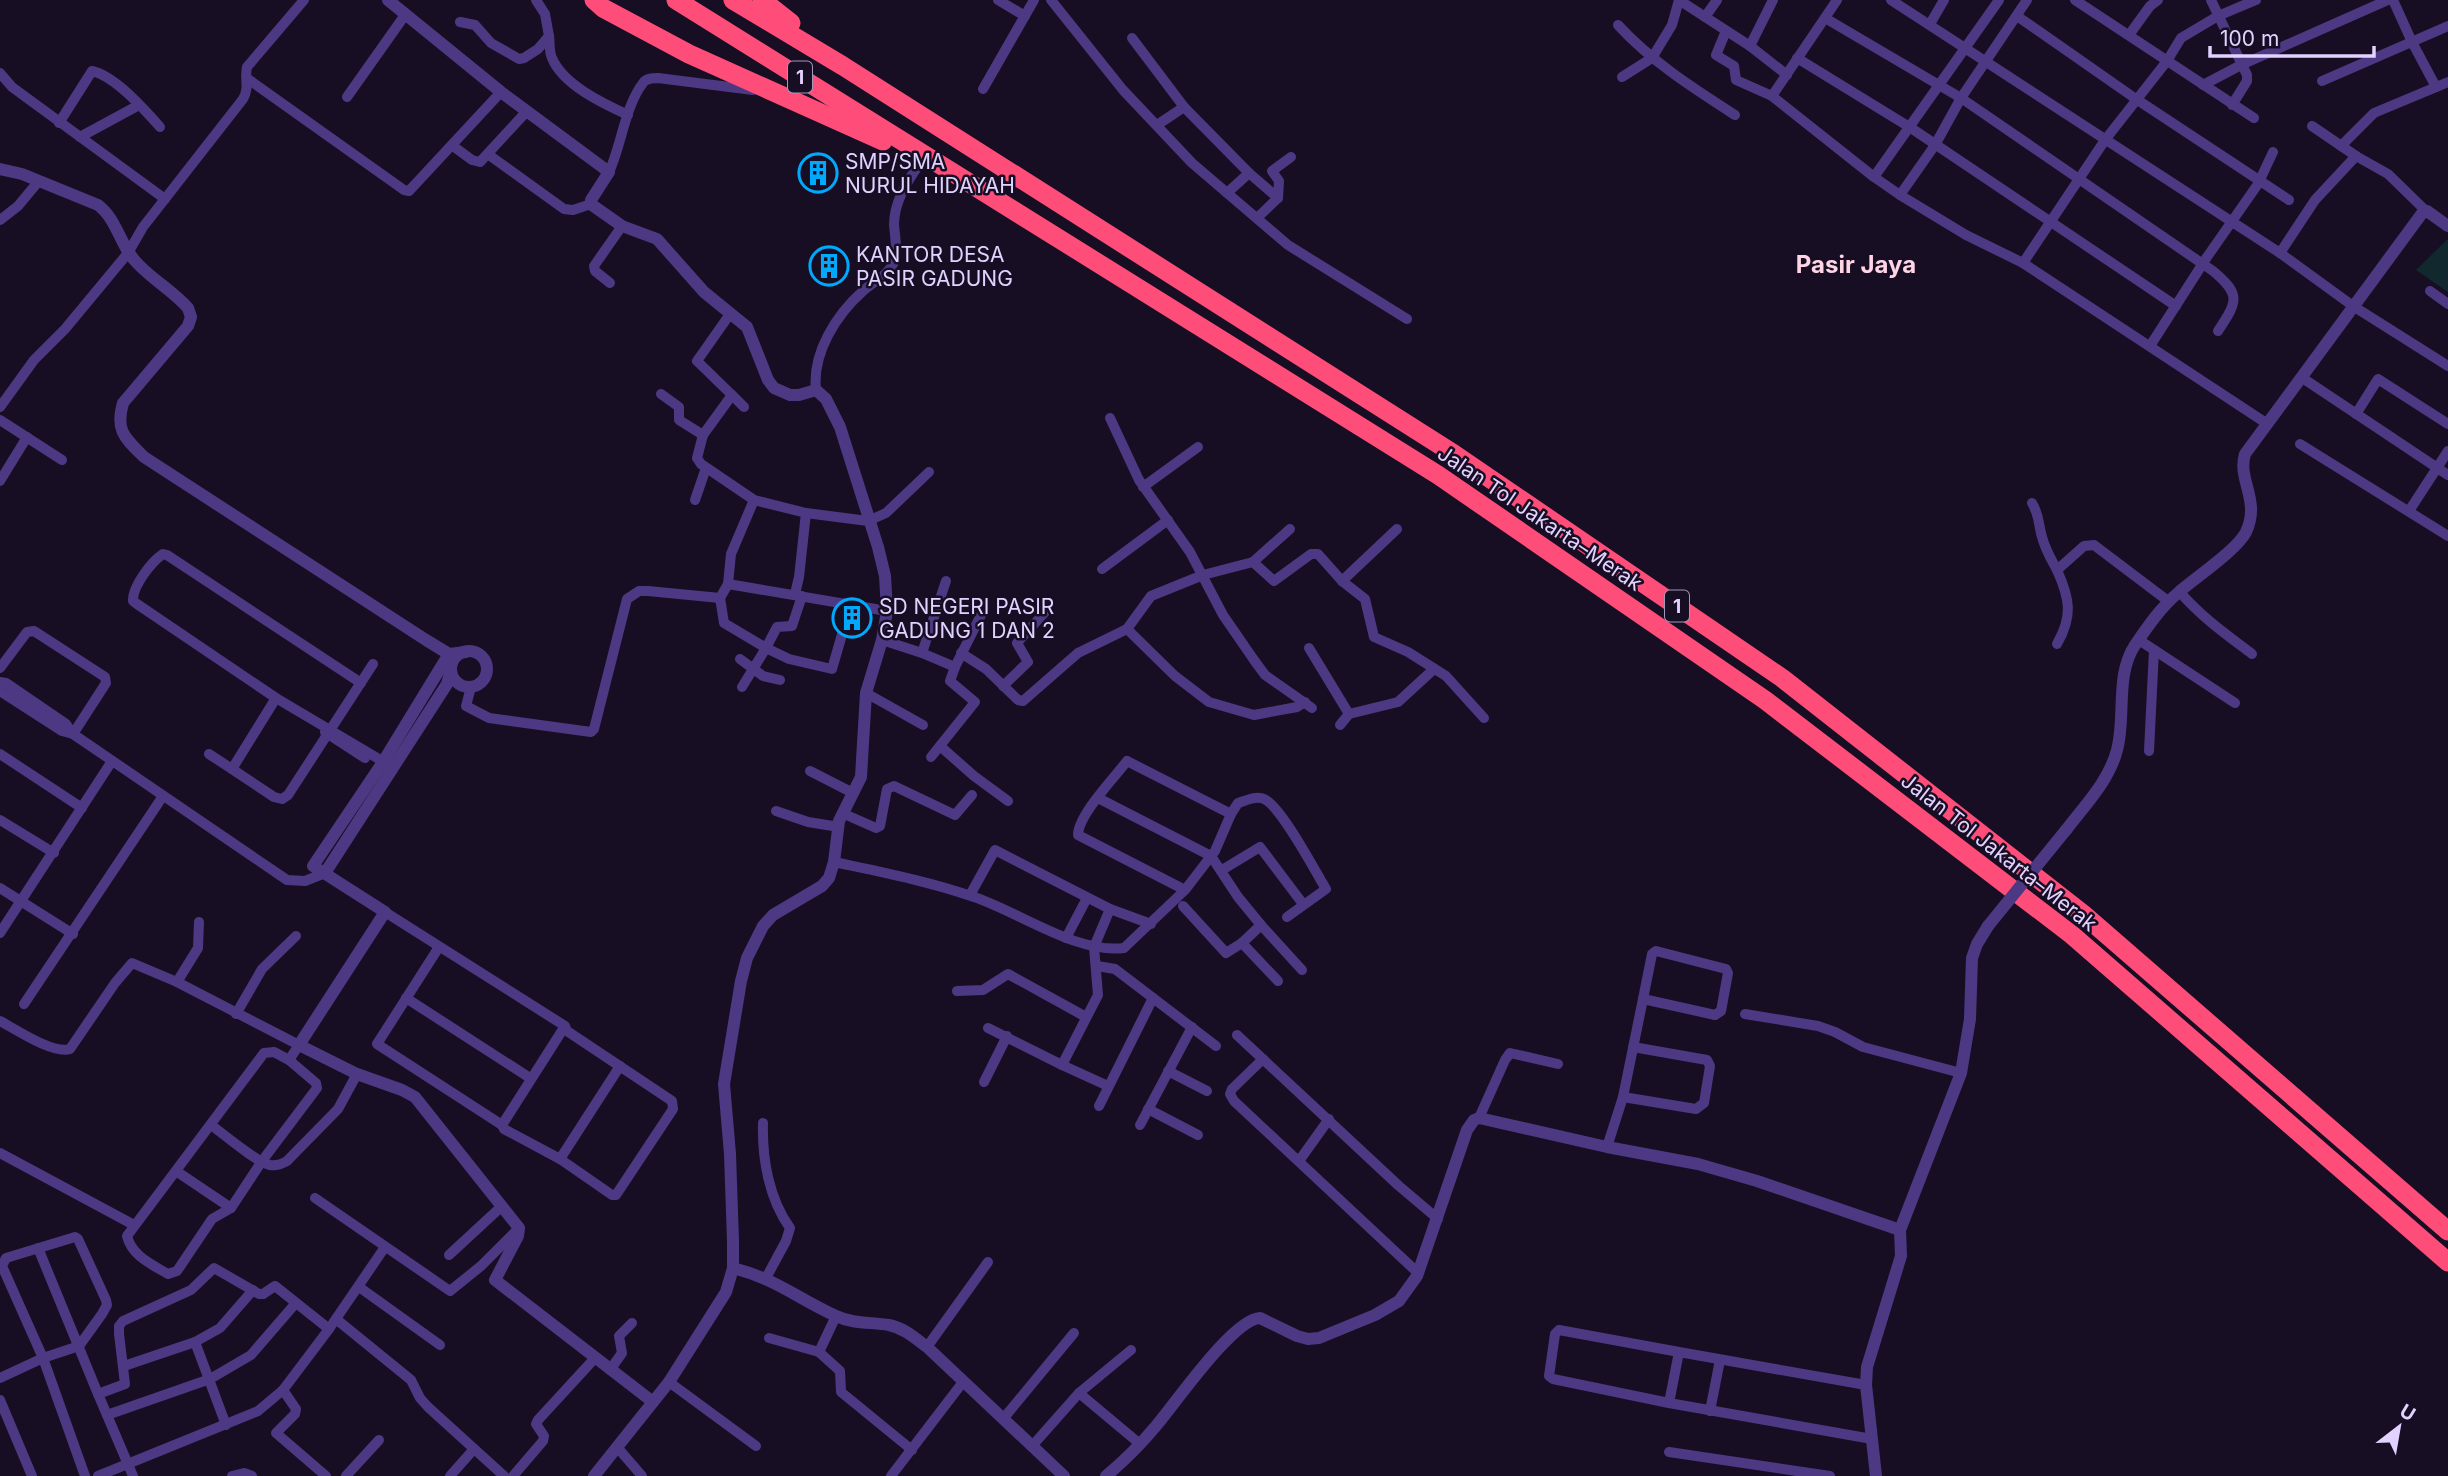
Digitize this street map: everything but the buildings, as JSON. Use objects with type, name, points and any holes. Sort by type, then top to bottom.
[{"type":"highway","points":[[594,0],[603,8],[690,54],[921,160]]},
{"type":"highway","name":"Jalan Tol Jakarta–Merak","points":[[677,0],[921,160],[1438,475],[1765,700],[2072,935],[2448,1262]]},
{"type":"highway","name":"Jalan Tol Jakarta–Merak","points":[[733,0],[843,66],[1454,454],[1782,678],[2083,914],[2448,1230]]},
{"type":"highway","points":[[762,0],[843,66]]},
{"type":"street","points":[[0,407],[34,360],[65,329],[128,253],[143,227],[243,99],[247,92],[247,67],[304,0]]},
{"type":"street","points":[[388,0],[501,92],[610,171]]},
{"type":"street","points":[[536,0],[545,14],[552,58],[562,72],[586,93],[628,115]]},
{"type":"street","points":[[998,0],[1025,16]]},
{"type":"street","points":[[984,89],[1034,0]]},
{"type":"street","points":[[1051,0],[1123,90],[1192,163],[1288,245],[1407,319]]},
{"type":"street","points":[[1622,77],[1652,58],[1672,25],[1679,0],[1750,46],[1787,75]]},
{"type":"street","points":[[1706,17],[1717,0]]},
{"type":"street","points":[[1750,46],[1773,0]]},
{"type":"street","points":[[1772,96],[1836,0]]},
{"type":"street","points":[[1891,0],[2280,253],[2353,306],[2448,366]]},
{"type":"street","points":[[1930,24],[1944,0]]},
{"type":"street","points":[[1874,177],[1999,0]]},
{"type":"street","points":[[1900,195],[2027,0]]},
{"type":"street","points":[[2075,0],[2089,4],[2129,35],[2254,118]]},
{"type":"street","points":[[2129,35],[2150,6],[2158,0]]},
{"type":"street","points":[[2211,0],[2248,78],[2232,104]]},
{"type":"street","points":[[2023,262],[2078,178],[2136,99],[2143,94],[2181,38],[2217,16],[2256,0]]},
{"type":"street","points":[[2203,85],[2241,65],[2391,0],[2436,87]]},
{"type":"street","points":[[347,97],[405,15]]},
{"type":"street","points":[[2017,16],[2136,99],[2290,200]]},
{"type":"street","points":[[1825,19],[1961,98],[2222,279],[2235,296],[2235,304],[2218,331]]},
{"type":"street","points":[[460,22],[475,25],[491,43],[519,59],[538,49],[549,36]]},
{"type":"street","points":[[1618,25],[1652,58],[1686,84],[1735,114]]},
{"type":"street","points":[[2322,81],[2448,26]]},
{"type":"street","points":[[1727,31],[1716,55],[1734,66],[1736,80],[1772,96],[1900,195],[1966,235],[2001,254],[2023,262],[2266,423]]},
{"type":"street","points":[[1132,38],[1184,107],[1278,198]]},
{"type":"street","points":[[1797,58],[1911,128],[2176,306]]},
{"type":"street","points":[[59,123],[88,73],[92,71],[114,83],[160,127]]},
{"type":"street","points":[[0,72],[12,87],[165,199]]},
{"type":"street","points":[[489,155],[564,209],[573,210],[591,204],[610,171],[628,115],[643,83],[648,79],[658,78],[781,95]]},
{"type":"street","points":[[248,79],[404,190],[414,189],[501,92]]},
{"type":"street","points":[[2341,146],[2374,113],[2448,82]]},
{"type":"street","points":[[80,137],[139,105]]},
{"type":"street","points":[[1157,125],[1184,107]]},
{"type":"street","points":[[453,146],[480,162],[527,111]]},
{"type":"street","points":[[2312,126],[2388,174],[2425,210],[2448,226]]},
{"type":"street","points":[[2150,346],[2232,223],[2273,152]]},
{"type":"street","points":[[2280,253],[2315,200],[2356,156]]},
{"type":"street","points":[[1257,218],[1278,198],[1279,181],[1272,171],[1291,157]]},
{"type":"street","points":[[594,1476],[669,1382],[726,1292],[733,1268],[730,1154],[724,1084],[741,981],[747,958],[762,926],[773,915],[825,883],[834,862],[842,813],[862,768],[866,693],[882,640],[887,611],[885,576],[840,427],[826,399],[816,390],[816,367],[824,343],[840,316],[861,292],[888,271],[895,260],[894,220],[901,193],[921,160]]},
{"type":"street","points":[[0,169],[22,174],[98,205],[108,213],[128,253],[137,264],[188,308],[191,317],[188,326],[123,403],[119,418],[123,437],[144,457],[449,661],[455,681],[460,685],[471,687],[481,683],[487,673],[487,667],[477,653],[466,652],[449,661],[325,873]]},
{"type":"street","points":[[1227,193],[1250,173]]},
{"type":"street","points":[[0,220],[18,206],[38,181]]},
{"type":"street","points":[[591,204],[622,226],[657,239],[704,292],[747,327],[768,380],[774,388],[790,396],[816,390]]},
{"type":"street","points":[[1876,1476],[1866,1385],[1870,1355],[1901,1256],[1900,1230],[1961,1073],[1970,1019],[1972,958],[1977,944],[1988,926],[2106,779],[2117,751],[2127,663],[2139,640],[2168,601],[2245,534],[2252,506],[2244,471],[2244,457],[2266,423],[2425,210]]},
{"type":"street","points":[[610,283],[593,268],[622,226]]},
{"type":"street","points":[[2430,291],[2448,304]]},
{"type":"street","points":[[730,314],[697,361],[744,407]]},
{"type":"street","points":[[2301,377],[2448,475]]},
{"type":"street","points":[[2356,414],[2378,379],[2448,424]]},
{"type":"street","points":[[661,394],[679,407],[679,420],[704,435]]},
{"type":"street","points":[[732,395],[704,435],[697,458],[706,468],[754,500],[806,513],[868,522],[886,513],[929,472]]},
{"type":"street","points":[[1110,418],[1143,486],[1203,575],[1223,615],[1259,667],[1273,681],[1308,705],[1254,715],[1209,702],[1175,676],[1127,629]]},
{"type":"street","points":[[0,420],[62,460]]},
{"type":"street","points":[[0,481],[27,437]]},
{"type":"street","points":[[2301,444],[2448,536]]},
{"type":"street","points":[[1143,486],[1198,447]]},
{"type":"street","points":[[2409,511],[2448,451]]},
{"type":"street","points":[[695,500],[706,468]]},
{"type":"street","points":[[754,500],[731,554],[728,584],[720,598],[724,623],[789,659],[828,670],[832,669],[843,631]]},
{"type":"street","points":[[2032,503],[2040,519],[2040,534],[2046,552],[2063,583],[2069,612],[2067,626],[2057,644]]},
{"type":"street","points":[[742,687],[777,627],[792,626],[798,595],[806,513]]},
{"type":"street","points":[[1102,569],[1168,520]]},
{"type":"street","points":[[1342,581],[1396,529]]},
{"type":"street","points":[[961,653],[985,668],[1018,700],[1023,701],[1078,653],[1127,629],[1151,596],[1203,575],[1254,562],[1290,530]]},
{"type":"street","points":[[2057,570],[2084,546],[2094,545],[2168,601]]},
{"type":"street","points":[[1254,562],[1274,581],[1315,552],[1342,581],[1364,599],[1374,637],[1408,652],[1446,676],[1484,718]]},
{"type":"street","points":[[361,682],[167,555],[160,556],[133,594],[133,601],[276,698],[386,767]]},
{"type":"street","points":[[922,653],[946,581]]},
{"type":"street","points":[[728,584],[887,611]]},
{"type":"street","points":[[471,687],[467,706],[489,718],[591,733],[627,599],[639,591],[720,598]]},
{"type":"street","points":[[2179,591],[2218,628],[2252,654]]},
{"type":"street","points":[[1003,686],[1028,662],[1017,643],[1046,611]]},
{"type":"street","points":[[930,757],[975,702],[951,682],[961,653],[981,615]]},
{"type":"street","points":[[0,668],[27,632],[34,631],[105,677],[106,683],[73,734]]},
{"type":"street","points":[[882,640],[955,667]]},
{"type":"street","points":[[2139,640],[2235,703]]},
{"type":"street","points":[[1309,648],[1349,714]]},
{"type":"street","points":[[2148,751],[2154,650]]},
{"type":"street","points":[[740,659],[768,678],[780,680]]},
{"type":"street","points":[[209,754],[274,797],[282,799],[288,795],[326,730],[373,664]]},
{"type":"street","points":[[1340,725],[1349,714],[1398,702],[1434,668]]},
{"type":"street","points":[[0,682],[6,683],[66,724],[73,734]]},
{"type":"street","points":[[0,691],[62,731],[73,734],[287,880],[297,882],[312,872],[386,767]]},
{"type":"street","points":[[866,693],[923,725]]},
{"type":"street","points":[[232,769],[276,698]]},
{"type":"street","points":[[940,746],[1008,801]]},
{"type":"street","points":[[0,754],[82,808]]},
{"type":"street","points":[[0,933],[112,761]]},
{"type":"street","points":[[1185,890],[1078,835],[1077,830],[1127,761],[1231,814]]},
{"type":"street","points":[[810,771],[853,793]]},
{"type":"street","points":[[842,813],[876,828],[880,826],[887,789],[890,786],[955,815],[972,795]]},
{"type":"street","points":[[24,1004],[163,796]]},
{"type":"street","points":[[1098,798],[1212,857],[1233,890],[1302,970]]},
{"type":"street","points":[[834,862],[920,879],[970,895],[1094,949],[1124,948],[1185,890],[1212,857],[1238,803],[1262,798],[1266,799],[1282,818],[1326,889],[1287,916]]},
{"type":"street","points":[[776,811],[808,822],[839,827]]},
{"type":"street","points":[[0,820],[54,853]]},
{"type":"street","points":[[1221,869],[1260,847],[1303,904]]},
{"type":"street","points":[[970,895],[995,850],[1087,898],[1151,925]]},
{"type":"street","points":[[312,872],[325,873],[565,1026],[567,1031],[674,1104],[620,1193],[612,1195],[560,1159],[504,1129],[502,1125],[379,1047],[378,1041],[439,947]]},
{"type":"street","points":[[0,888],[73,934]]},
{"type":"street","points":[[1066,938],[1087,898]]},
{"type":"street","points":[[1183,906],[1226,953],[1242,943],[1261,925]]},
{"type":"street","points":[[1062,1066],[1099,990],[1094,949],[1110,909]]},
{"type":"street","points":[[289,1060],[385,912]]},
{"type":"street","points":[[177,982],[198,948],[199,922]]},
{"type":"street","points":[[236,1014],[262,969],[296,936]]},
{"type":"street","points":[[1242,943],[1278,981]]},
{"type":"street","points":[[1607,1147],[1623,1097],[1633,1047],[1643,999],[1653,951],[1724,968],[1727,971],[1721,1012],[1718,1014],[1643,999]]},
{"type":"street","points":[[0,1021],[30,1038],[63,1051],[71,1049],[115,983],[132,963],[177,982],[357,1074],[415,1097],[519,1228],[518,1236],[495,1280],[653,1402]]},
{"type":"street","points":[[1097,964],[1115,969],[1216,1046]]},
{"type":"street","points":[[957,990],[983,990],[1008,974],[1086,1017]]},
{"type":"street","points":[[406,998],[530,1078]]},
{"type":"street","points":[[1099,1105],[1153,998]]},
{"type":"street","points":[[1745,1014],[1818,1026],[1863,1047],[1961,1073]]},
{"type":"street","points":[[502,1125],[565,1026]]},
{"type":"street","points":[[1139,1125],[1192,1027]]},
{"type":"street","points":[[988,1028],[1108,1086]]},
{"type":"street","points":[[1237,1035],[1438,1219]]},
{"type":"street","points":[[984,1082],[1007,1037]]},
{"type":"street","points":[[1623,1097],[1696,1109],[1704,1102],[1710,1066],[1707,1060],[1633,1047]]},
{"type":"street","points":[[274,1052],[289,1060],[316,1083],[317,1088],[262,1161],[231,1208],[212,1219],[177,1271],[168,1274],[131,1249],[127,1236],[211,1125],[264,1053],[274,1052]]},
{"type":"street","points":[[1479,1118],[1504,1060],[1510,1053],[1558,1064]]},
{"type":"street","points":[[1263,1059],[1232,1089],[1231,1098],[1418,1273]]},
{"type":"street","points":[[560,1159],[620,1066]]},
{"type":"street","points":[[1168,1071],[1207,1091]]},
{"type":"street","points":[[211,1125],[272,1166],[287,1161],[338,1109],[357,1074]]},
{"type":"street","points":[[1148,1109],[1198,1135]]},
{"type":"street","points":[[1106,1476],[1140,1444],[1208,1361],[1247,1321],[1260,1318],[1304,1338],[1329,1335],[1399,1301],[1418,1273],[1468,1130],[1474,1120],[1479,1118],[1698,1164],[1757,1181],[1900,1230]]},
{"type":"street","points":[[1299,1161],[1329,1119]]},
{"type":"street","points":[[763,1123],[762,1144],[769,1177],[781,1218],[790,1228],[788,1238],[766,1278]]},
{"type":"street","points":[[0,1153],[134,1225]]},
{"type":"street","points":[[176,1171],[231,1208]]},
{"type":"street","points":[[315,1198],[450,1291],[481,1266],[519,1228]]},
{"type":"street","points":[[449,1255],[502,1206]]},
{"type":"street","points":[[0,1378],[43,1358],[79,1346],[105,1309],[106,1300],[78,1239],[71,1236],[6,1258],[2,1266],[43,1358],[85,1476]]},
{"type":"street","points":[[98,1476],[258,1411],[283,1390],[386,1247]]},
{"type":"street","points":[[37,1248],[133,1476]]},
{"type":"street","points":[[927,1347],[988,1262]]},
{"type":"street","points":[[481,1266],[493,1269],[497,1275]]},
{"type":"street","points":[[98,1394],[124,1386],[126,1382],[119,1334],[119,1326],[123,1321],[191,1290],[214,1268],[262,1294],[275,1286],[329,1329]]},
{"type":"street","points":[[733,1268],[766,1278],[836,1316],[860,1323],[900,1328],[927,1347],[1065,1476]]},
{"type":"street","points":[[359,1287],[440,1345]]},
{"type":"street","points":[[124,1366],[195,1342],[220,1328],[253,1290]]},
{"type":"street","points":[[107,1415],[210,1379],[251,1355],[295,1304]]},
{"type":"street","points":[[818,1352],[836,1316]]},
{"type":"street","points":[[336,1320],[411,1380],[420,1398],[504,1476]]},
{"type":"street","points":[[610,1370],[622,1353],[619,1336],[632,1323]]},
{"type":"street","points":[[1866,1385],[1562,1330],[1555,1334],[1548,1371],[1552,1378],[1710,1411],[1872,1439]]},
{"type":"street","points":[[1003,1419],[1074,1334]]},
{"type":"street","points":[[769,1338],[818,1352],[839,1371],[841,1392],[912,1450]]},
{"type":"street","points":[[195,1342],[226,1425]]},
{"type":"street","points":[[1032,1445],[1079,1393],[1131,1350]]},
{"type":"street","points":[[1669,1402],[1679,1352]]},
{"type":"street","points":[[513,1476],[542,1441],[544,1436],[536,1424],[538,1420],[595,1358]]},
{"type":"street","points":[[1710,1411],[1720,1360]]},
{"type":"street","points":[[669,1382],[756,1446]]},
{"type":"street","points":[[891,1476],[963,1382]]},
{"type":"street","points":[[283,1390],[296,1409],[295,1414],[276,1433],[326,1476]]},
{"type":"street","points":[[1079,1393],[1140,1444]]},
{"type":"street","points":[[0,1400],[32,1476]]},
{"type":"street","points":[[346,1476],[379,1440]]},
{"type":"street","points":[[617,1447],[642,1476]]},
{"type":"street","points":[[450,1476],[474,1449]]},
{"type":"street","points":[[1670,1452],[1830,1476]]},
{"type":"street","points":[[232,1476],[244,1473],[252,1476]]},
{"type":"green space","points":[[2448,239],[2448,292],[2416,270]]},
{"type":"place","name":"SMP/SMA NURUL HIDAYAH","points":[[818,173]]},
{"type":"place","name":"KANTOR DESA PASIR GADUNG","points":[[829,266]]},
{"type":"place","name":"SD NEGERI PASIR GADUNG 1 DAN 2","points":[[852,618]]},
{"type":"district","name":"Pasir Jaya","points":[[1856,264]]}]
